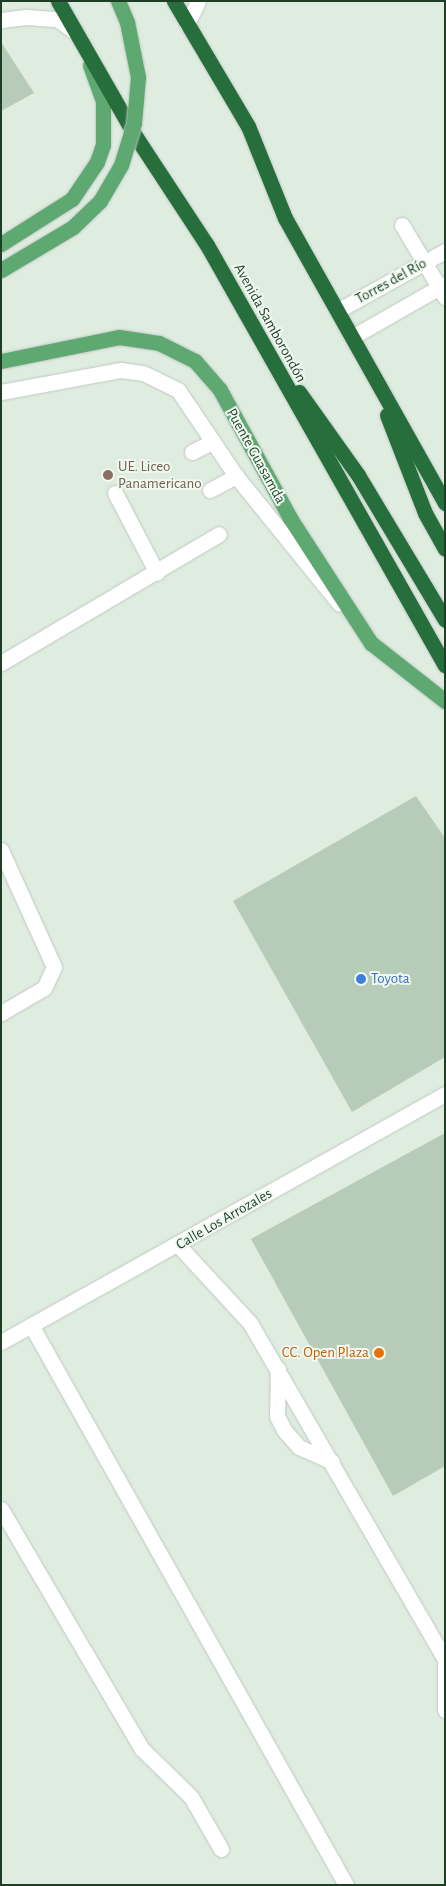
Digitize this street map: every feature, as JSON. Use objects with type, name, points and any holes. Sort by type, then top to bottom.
[{"type":"highway","name":"Avenida Samborondón","points":[[58,1],[260,339],[445,665]]},
{"type":"highway","points":[[174,1],[248,126],[285,218],[445,503]]},
{"type":"highway","points":[[260,339],[358,475],[445,620]]},
{"type":"highway","points":[[367,364],[425,513],[445,549]]},
{"type":"main road","points":[[1,270],[74,228],[100,201],[121,165],[134,123],[138,77],[127,22],[118,1]]},
{"type":"main road","points":[[1,244],[72,199],[98,162],[103,145],[104,101],[78,37]]},
{"type":"main road","name":"Puente Guasamda","points":[[1,361],[119,337],[159,343],[195,361],[220,390],[290,518],[371,643],[445,702]]},
{"type":"street","points":[[187,24],[198,1]]},
{"type":"street","points":[[1,20],[26,17],[57,19],[78,37]]},
{"type":"street","points":[[402,225],[443,289]]},
{"type":"street","name":"Torres del Río","points":[[337,310],[445,251]]},
{"type":"street","name":"Torres del Río","points":[[352,337],[443,289]]},
{"type":"street","points":[[1,392],[100,372],[143,373],[178,390],[236,476],[371,643]]},
{"type":"street","points":[[192,452],[212,442]]},
{"type":"street","points":[[210,490],[236,476]]},
{"type":"street","points":[[115,494],[157,572]]},
{"type":"street","points":[[1,663],[219,534]]},
{"type":"street","points":[[1,850],[54,967],[44,988],[1,1013]]},
{"type":"street","name":"Calle Los Arrozales","points":[[1,1342],[178,1246],[445,1094]]},
{"type":"street","points":[[178,1246],[233,1300],[278,1368],[445,1659],[445,1710]]},
{"type":"street","points":[[30,1325],[346,1885]]},
{"type":"street","points":[[278,1368],[277,1416],[284,1430],[299,1447],[332,1462]]},
{"type":"street","points":[[1,1509],[141,1748],[191,1797],[221,1849]]},
{"type":"building","points":[[1,42],[34,93],[1,111]]},
{"type":"building","name":"Toyota","points":[[416,796],[445,838],[445,1057],[352,1112],[233,901]]},
{"type":"building","name":"CC. Open Plaza","points":[[445,1133],[445,1466],[393,1496],[251,1239]]},
{"type":"place","name":"UE. Liceo Panamericano","points":[[108,475]]},
{"type":"place","name":"Toyota","points":[[361,979]]},
{"type":"place","name":"CC. Open Plaza","points":[[379,1353]]}]
